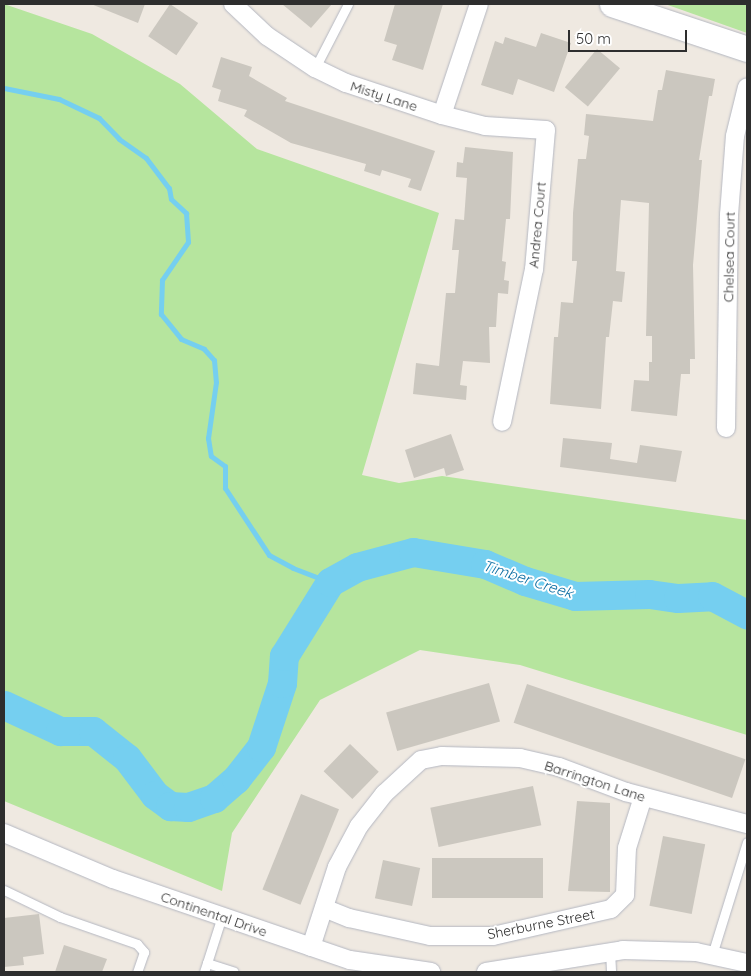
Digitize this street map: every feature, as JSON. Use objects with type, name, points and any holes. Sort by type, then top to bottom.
[{"type":"street","name":"Misty Lane","points":[[233,4],[267,36],[315,68],[346,84],[442,115]]},
{"type":"street","points":[[442,115],[479,4]]},
{"type":"street","points":[[612,4],[747,49]]},
{"type":"street","name":"Chelsea Court","points":[[726,428],[729,215],[735,136],[747,87]]},
{"type":"street","name":"Andrea Court","points":[[442,115],[479,125],[546,130],[534,269],[502,422]]},
{"type":"street","name":"Barrington Lane","points":[[311,947],[338,867],[359,826],[384,794],[421,760],[442,756],[520,758],[559,767],[643,797],[747,824]]},
{"type":"street","name":"Sherburne Street","points":[[324,908],[349,918],[430,936],[493,936],[611,909],[625,895],[627,848],[643,797]]},
{"type":"street","name":"Continental Drive","points":[[4,834],[78,866],[311,947],[348,966],[430,972]]},
{"type":"street","points":[[486,972],[610,951],[656,950],[712,954],[747,963]]},
{"type":"lane","points":[[315,68],[348,4]]},
{"type":"lane","points":[[712,954],[747,842]]},
{"type":"lane","points":[[4,890],[60,917],[137,944],[144,952],[137,972]]},
{"type":"lane","points":[[204,972],[222,916]]},
{"type":"lane","points":[[610,951],[611,972]]},
{"type":"lane","points":[[207,963],[234,972]]},
{"type":"green space","points":[[4,4],[92,34],[180,84],[257,149],[439,213],[362,475],[399,483],[442,476],[747,520],[747,735],[520,665],[420,650],[320,700],[232,833],[222,891],[4,801]]},
{"type":"green space","points":[[665,4],[747,4],[747,33]]},
{"type":"building","points":[[91,4],[145,4],[138,23]]},
{"type":"building","points":[[170,4],[198,23],[176,55],[148,36]]},
{"type":"building","points":[[282,4],[332,4],[311,28]]},
{"type":"building","points":[[395,4],[443,4],[423,70],[392,60],[397,45],[384,41]]},
{"type":"building","points":[[541,33],[571,43],[554,92],[518,79],[513,95],[481,85],[495,41],[503,44],[505,37],[536,47]]},
{"type":"building","points":[[597,49],[620,68],[588,107],[565,87]]},
{"type":"building","points":[[221,57],[252,67],[249,76],[287,98],[285,101],[435,151],[421,191],[408,187],[411,179],[382,170],[380,176],[364,171],[366,164],[291,143],[244,116],[247,110],[218,101],[221,90],[212,87]]},
{"type":"building","points":[[666,70],[715,79],[712,96],[709,96],[699,160],[702,160],[693,265],[695,359],[690,359],[690,374],[681,374],[677,416],[631,411],[634,380],[649,381],[649,362],[652,362],[652,336],[646,336],[649,203],[621,200],[616,271],[625,272],[622,302],[613,301],[609,337],[606,337],[601,409],[550,404],[554,337],[558,337],[561,302],[573,303],[577,261],[572,261],[573,213],[578,159],[586,159],[589,136],[584,135],[586,114],[653,121],[658,90],[662,90]]},
{"type":"building","points":[[465,147],[513,152],[510,219],[506,219],[502,261],[506,262],[504,280],[509,281],[508,294],[498,293],[496,327],[489,327],[490,363],[463,361],[460,385],[467,386],[466,400],[413,394],[416,363],[439,366],[446,293],[455,293],[459,250],[452,250],[455,219],[464,220],[467,178],[456,177],[457,162],[463,163]]},
{"type":"building","points":[[451,434],[464,470],[446,476],[444,468],[414,478],[405,450]]},
{"type":"building","points":[[563,438],[612,443],[610,459],[637,463],[640,445],[682,451],[676,482],[560,467]]},
{"type":"building","points":[[489,683],[500,721],[397,751],[386,712]]},
{"type":"building","points":[[527,684],[745,759],[732,798],[514,723]]},
{"type":"building","points":[[350,744],[379,772],[352,799],[324,771]]},
{"type":"building","points":[[533,786],[541,825],[439,847],[430,808]]},
{"type":"building","points":[[301,794],[339,809],[300,905],[262,889]]},
{"type":"building","points":[[577,801],[610,803],[610,892],[568,891]]},
{"type":"building","points":[[663,836],[705,844],[692,914],[649,906]]},
{"type":"building","points":[[432,858],[543,858],[543,898],[432,898]]},
{"type":"building","points":[[383,860],[420,868],[412,906],[375,898]]},
{"type":"building","points":[[39,914],[44,954],[23,957],[24,965],[4,967],[4,918]]},
{"type":"building","points":[[64,945],[107,959],[102,972],[55,972]]},
{"type":"waterway","points":[[4,88],[59,99],[99,118],[119,139],[146,158],[169,188],[171,199],[186,213],[188,242],[162,280],[161,314],[181,339],[204,349],[214,360],[216,382],[208,438],[211,456],[225,466],[225,488],[269,555],[293,568],[330,582]]},
{"type":"waterway","name":"Timber Creek","points":[[4,705],[60,731],[93,731],[127,758],[155,795],[170,806],[188,807],[214,798],[236,779],[261,747],[282,683],[284,656],[330,582],[357,567],[413,552],[485,564],[525,581],[575,596],[649,594],[678,598],[712,596],[747,615]]}]
